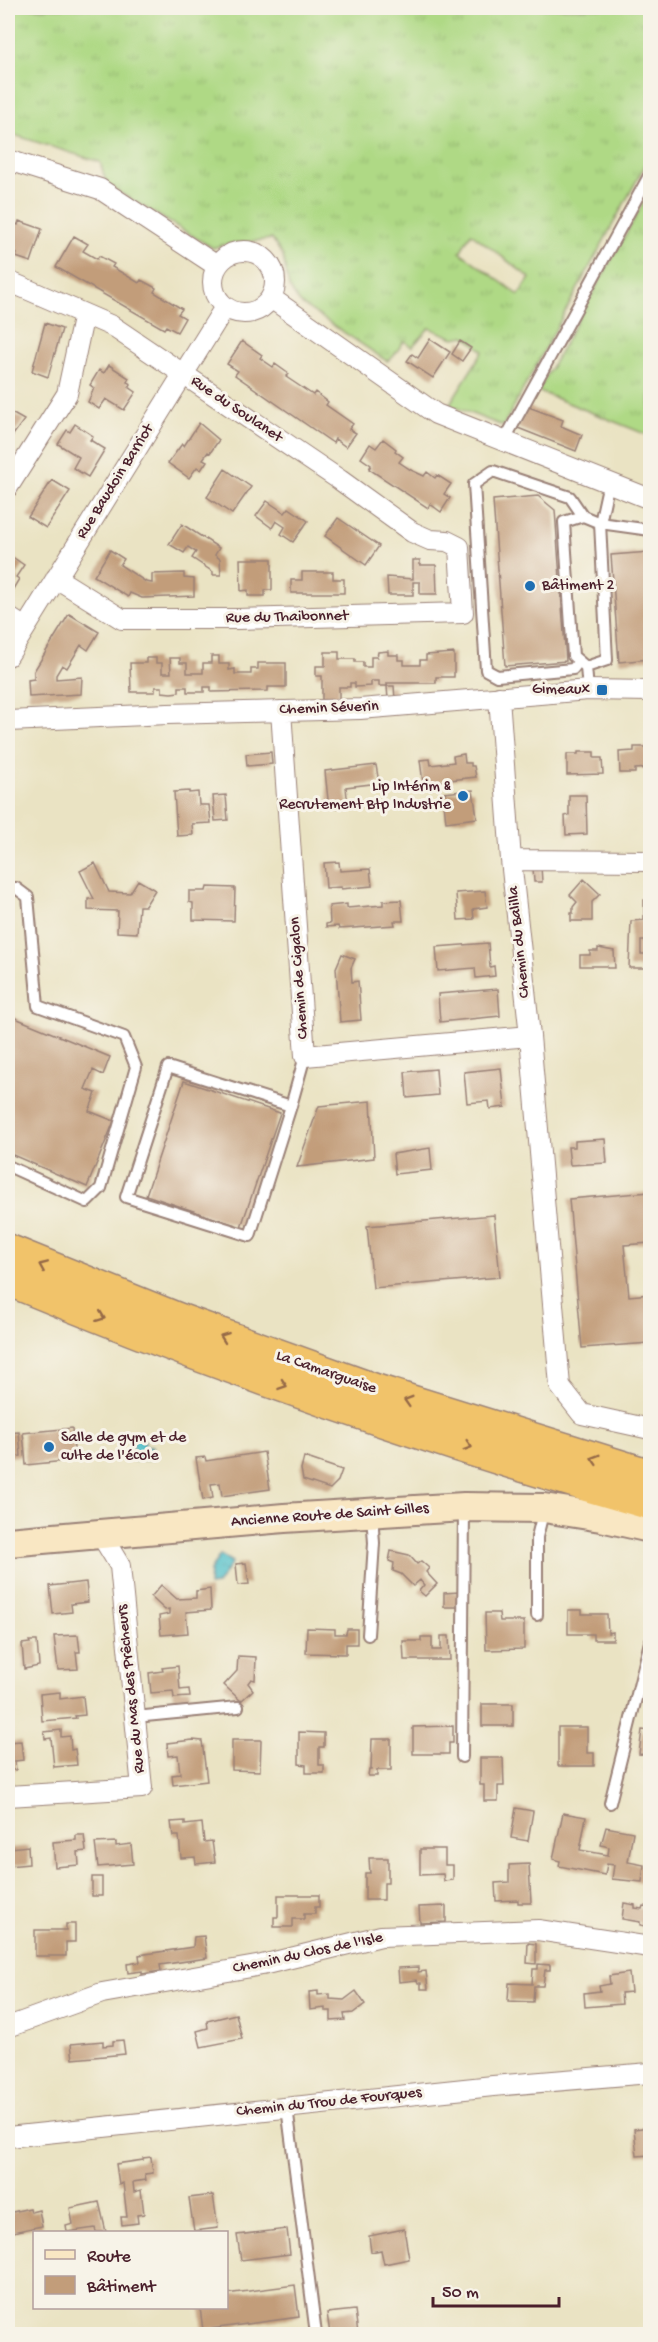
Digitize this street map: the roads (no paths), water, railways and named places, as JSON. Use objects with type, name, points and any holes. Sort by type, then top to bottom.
[{"type":"highway","name":"La Camarguaise","points":[[8,1251],[176,1319],[376,1391],[651,1476]]},
{"type":"highway","name":"La Camarguaise","points":[[8,1279],[180,1348],[364,1414],[651,1503]]},
{"type":"street","points":[[8,160],[100,189],[217,266]]},
{"type":"street","points":[[244,251],[264,258],[275,277],[275,288],[271,298],[265,306],[245,313],[225,307],[215,292],[213,284],[217,266],[224,258],[244,251]]},
{"type":"street","name":"Rue du Soulanet","points":[[8,281],[112,326],[340,480],[412,532],[430,540],[447,541],[459,547]]},
{"type":"street","points":[[271,298],[436,414],[651,500]]},
{"type":"street","name":"Rue Baudoin Barriot","points":[[8,656],[225,307]]},
{"type":"street","points":[[8,487],[14,463],[67,394],[84,314]]},
{"type":"street","name":"Rue du Thaibonnet","points":[[56,578],[122,619],[249,619],[463,613],[459,547]]},
{"type":"street","points":[[8,617],[25,628]]},
{"type":"street","name":"Chemin Séverin","points":[[8,721],[360,709],[588,690],[651,691]]},
{"type":"street","name":"Chemin du Balilla","points":[[498,697],[511,860],[544,1186],[560,1386],[568,1400],[582,1414],[651,1429]]},
{"type":"street","name":"Chemin de Cigalon","points":[[281,711],[305,1056],[530,1036]]},
{"type":"street","points":[[511,860],[651,861]]},
{"type":"street","name":"Ancienne Route de Saint Gilles","points":[[8,1542],[100,1533],[464,1507],[544,1508],[651,1528]]},
{"type":"street","name":"Rue du Mas des Prêcheurs","points":[[8,1796],[142,1788],[120,1566],[100,1533]]},
{"type":"street","name":"Chemin du Clos de l'Isle","points":[[8,2027],[102,1994],[262,1965],[381,1936],[538,1930],[651,1947]]},
{"type":"street","name":"Chemin du Trou de Fourques","points":[[8,2137],[651,2073]]},
{"type":"lane","points":[[504,441],[651,174]]},
{"type":"lane","points":[[609,482],[600,523],[607,660],[582,664],[573,669],[497,676],[486,670],[474,484],[493,471],[570,497],[583,516],[600,523],[651,530]]},
{"type":"lane","points":[[583,516],[564,522],[573,656],[582,664],[588,690]]},
{"type":"lane","points":[[8,888],[16,888],[28,897],[38,1006],[124,1037],[136,1067],[101,1188],[87,1202],[8,1166]]},
{"type":"lane","points":[[291,1106],[168,1067],[126,1197],[250,1236],[291,1106],[305,1056]]},
{"type":"lane","points":[[462,1757],[464,1507]]},
{"type":"lane","points":[[537,1615],[537,1537],[544,1508]]},
{"type":"lane","points":[[368,1635],[374,1542],[372,1513]]},
{"type":"lane","points":[[610,1803],[651,1642]]},
{"type":"lane","points":[[135,1717],[238,1707]]},
{"type":"lane","points":[[287,2108],[316,2334]]},
{"type":"water","points":[[144,1434],[145,1447],[152,1447],[153,1459],[134,1461],[133,1435]]},
{"type":"water","points":[[220,1555],[232,1562],[217,1585],[209,1586],[210,1571]]},
{"type":"place","name":"Bâtiment 2","points":[[530,586]]},
{"type":"place","name":"Gimeaux","points":[[602,690]]},
{"type":"place","name":"Lip Intérim & Recrutement Btp Industrie","points":[[463,796]]},
{"type":"place","name":"Salle de gym et de culte de l'école","points":[[49,1447]]}]
